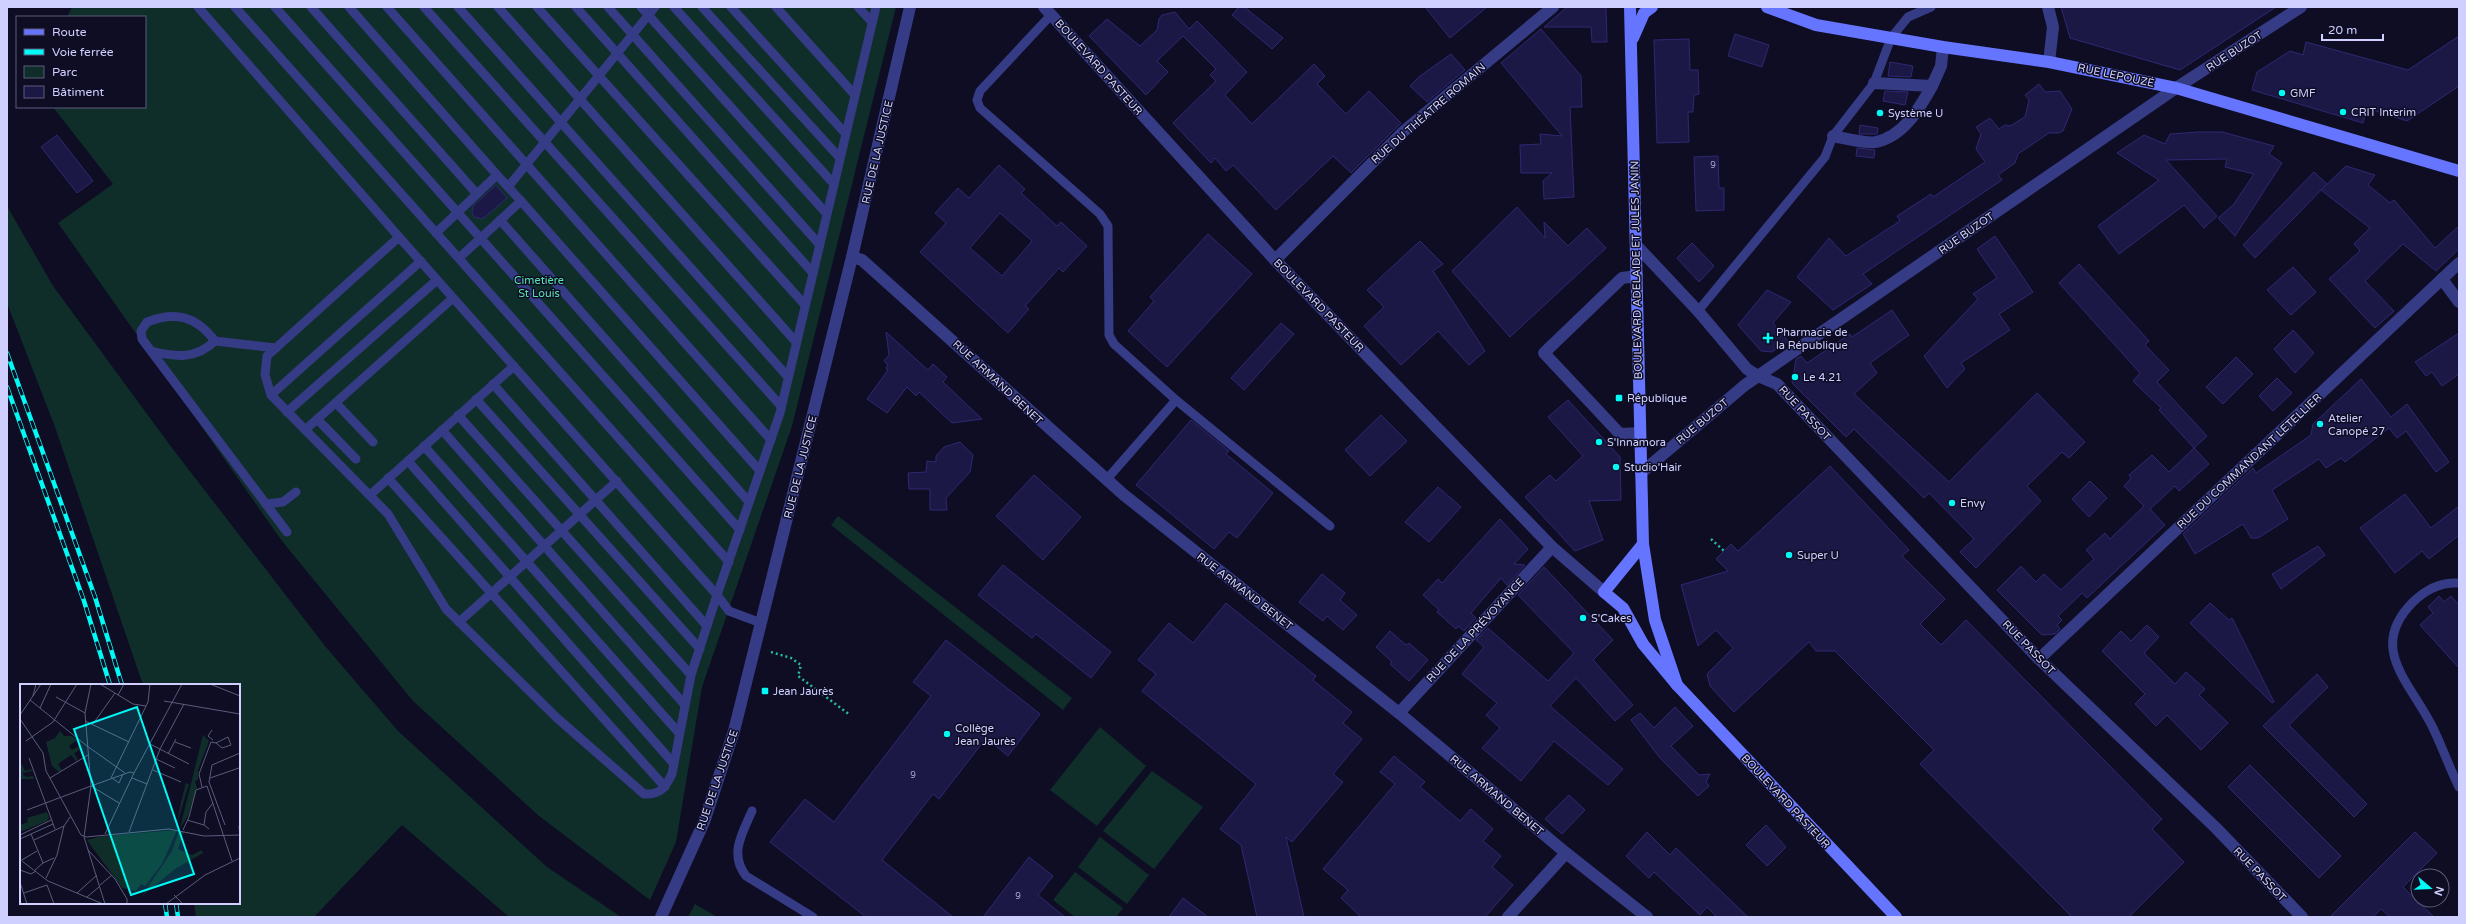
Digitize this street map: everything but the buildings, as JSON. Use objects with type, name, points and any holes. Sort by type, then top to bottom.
[{"type":"street","name":"RUE DE LA JUSTICE","points":[[661,917],[713,800],[734,731],[852,257],[910,7]]},
{"type":"street","name":"RUE DU THÉATRE ROMAIN","points":[[1275,260],[1404,131],[1553,7]]},
{"type":"street","name":"BOULEVARD ADELAIDE ET JULES JANIN","points":[[1630,7],[1643,544],[1654,620],[1677,685]]},
{"type":"street","points":[[1631,43],[1644,13],[1652,7]]},
{"type":"street","name":"RUE LEPOUZÉ","points":[[1766,7],[1816,25],[1943,47],[2049,62],[2176,88],[2459,170]]},
{"type":"street","points":[[2048,7],[2053,27],[2049,62]]},
{"type":"street","name":"RUE BUZOT","points":[[1641,473],[1758,376],[2176,88],[2301,7]]},
{"type":"street","name":"BOULEVARD PASTEUR","points":[[1047,11],[1275,260],[1552,547],[1604,592]]},
{"type":"street","points":[[1833,136],[1876,143],[1901,131],[1921,105],[1932,86],[1940,66],[1943,47]]},
{"type":"street","points":[[1874,83],[1932,86]]},
{"type":"street","name":"RUE PASSOT","points":[[1636,245],[1698,311],[1747,369],[1758,376],[1777,384],[2039,659],[2216,828],[2302,917]]},
{"type":"street","name":"RUE ARMAND BENET","points":[[852,257],[862,260],[923,313],[1043,424],[1107,479],[1183,542],[1399,713],[1566,853],[1647,917]]},
{"type":"street","name":"RUE DU COMMANDANT LETELLIER","points":[[2039,659],[2459,263]]},
{"type":"street","points":[[1636,276],[1622,278],[1544,353],[1620,434],[1640,433]]},
{"type":"street","points":[[2442,279],[2459,302]]},
{"type":"street","points":[[1643,544],[1604,592],[1623,608],[1643,644],[1677,685]]},
{"type":"street","name":"RUE DE LA PRÉVOYANCE","points":[[1399,713],[1552,547]]},
{"type":"street","name":"BOULEVARD PASTEUR","points":[[1677,685],[1896,917]]},
{"type":"street","points":[[1508,917],[1566,853]]},
{"type":"lane","points":[[198,7],[399,237],[617,481],[717,595],[729,611],[761,623]]},
{"type":"lane","points":[[235,7],[729,562]]},
{"type":"lane","points":[[275,7],[740,530]]},
{"type":"lane","points":[[311,7],[477,194]]},
{"type":"lane","points":[[349,7],[760,471]]},
{"type":"lane","points":[[387,7],[771,440]]},
{"type":"lane","points":[[424,7],[782,406]]},
{"type":"lane","points":[[458,7],[788,377]]},
{"type":"lane","points":[[498,7],[796,342]]},
{"type":"lane","points":[[537,7],[805,305]]},
{"type":"lane","points":[[576,7],[812,273]]},
{"type":"lane","points":[[608,7],[819,244]]},
{"type":"lane","points":[[641,7],[826,213]]},
{"type":"lane","points":[[508,187],[654,7]]},
{"type":"lane","points":[[674,7],[833,183]]},
{"type":"lane","points":[[702,7],[839,157]]},
{"type":"lane","points":[[731,7],[845,133]]},
{"type":"lane","points":[[776,7],[854,94]]},
{"type":"lane","points":[[858,7],[872,22]]},
{"type":"lane","points":[[399,237],[268,356],[265,375],[270,395],[388,514],[446,609],[557,718],[644,794],[656,795],[666,787],[672,774],[684,704],[691,675],[782,406],[839,157],[876,7]]},
{"type":"lane","points":[[1698,311],[1825,157],[1833,136],[1874,83],[1891,38],[1908,18],[1932,7]]},
{"type":"lane","points":[[1047,11],[980,91],[977,100],[980,108],[1100,214],[1108,226],[1109,334],[1114,344],[1176,400],[1330,526]]},
{"type":"lane","points":[[436,233],[497,175]]},
{"type":"lane","points":[[459,258],[521,202]]},
{"type":"lane","points":[[500,220],[749,502]]},
{"type":"lane","points":[[270,395],[421,261]]},
{"type":"lane","points":[[287,412],[438,280]]},
{"type":"lane","points":[[305,430],[453,298]]},
{"type":"lane","points":[[276,348],[215,341],[198,323],[172,316],[158,317],[147,322],[141,330],[142,339],[287,532]]},
{"type":"lane","points":[[151,350],[177,356],[189,356],[199,354],[215,341]]},
{"type":"lane","points":[[370,495],[514,366]]},
{"type":"lane","points":[[493,384],[708,626]]},
{"type":"lane","points":[[476,399],[700,649]]},
{"type":"lane","points":[[1107,479],[1176,400]]},
{"type":"lane","points":[[336,403],[373,442]]},
{"type":"lane","points":[[458,415],[691,675]]},
{"type":"lane","points":[[317,419],[356,458]]},
{"type":"lane","points":[[442,430],[684,704]]},
{"type":"lane","points":[[424,446],[679,732]]},
{"type":"lane","points":[[408,461],[674,764]]},
{"type":"lane","points":[[388,478],[666,787]]},
{"type":"lane","points":[[459,622],[617,481]]},
{"type":"lane","points":[[266,504],[283,502],[296,492]]},
{"type":"lane","points":[[2459,583],[2440,584],[2420,595],[2400,615],[2393,632],[2393,654],[2406,686],[2432,725],[2459,788]]},
{"type":"lane","points":[[752,811],[740,839],[737,855],[738,866],[746,876],[813,917]]},
{"type":"path","points":[[1711,539],[1724,551]]},
{"type":"path","points":[[773,645],[771,652],[791,658],[801,665],[798,676],[850,715]]},
{"type":"green space","name":"Cimetière St Louis","points":[[72,7],[896,7],[792,426],[702,687],[676,842],[650,900],[539,816],[413,701],[282,541],[58,223],[113,184],[54,108],[146,108],[146,16],[68,16]]},
{"type":"green space","points":[[7,206],[53,286],[172,448],[325,646],[398,731],[547,867],[621,917],[509,917],[402,825],[314,917],[196,917],[194,904],[240,904],[240,684],[143,684],[55,427],[7,303]]},
{"type":"green space","points":[[838,516],[1072,698],[1063,710],[831,525]]},
{"type":"green space","points":[[1100,727],[1146,766],[1097,826],[1050,790]]},
{"type":"green space","points":[[1152,771],[1203,807],[1154,869],[1103,831]]},
{"type":"green space","points":[[1100,837],[1149,875],[1127,904],[1078,867]]},
{"type":"green space","points":[[1075,872],[1123,908],[1116,917],[1075,917],[1053,900]]},
{"type":"green space","points":[[695,904],[717,917],[688,917]]},
{"type":"railway","points":[[7,353],[95,597],[122,684]]},
{"type":"railway","points":[[7,387],[84,601],[110,684]]},
{"type":"railway","points":[[165,904],[167,917]]},
{"type":"railway","points":[[176,904],[178,917]]},
{"type":"place","name":"GMF","points":[[2282,93]]},
{"type":"place","name":"CRIT Interim","points":[[2343,112]]},
{"type":"place","name":"Système U","points":[[1880,113]]},
{"type":"place","name":"Pharmacie de la République","points":[[1768,338]]},
{"type":"place","name":"Le 4.21","points":[[1795,377]]},
{"type":"place","name":"République","points":[[1619,398]]},
{"type":"place","name":"Atelier Canopé 27","points":[[2320,424]]},
{"type":"place","name":"S'Innamora","points":[[1599,442]]},
{"type":"place","name":"Studio'Hair","points":[[1616,467]]},
{"type":"place","name":"Envy","points":[[1952,503]]},
{"type":"place","name":"Super U","points":[[1789,555]]},
{"type":"place","name":"S'Cakes","points":[[1583,618]]},
{"type":"place","name":"Jean Jaurès","points":[[765,691]]},
{"type":"place","name":"Collège Jean Jaurès","points":[[947,734]]}]
